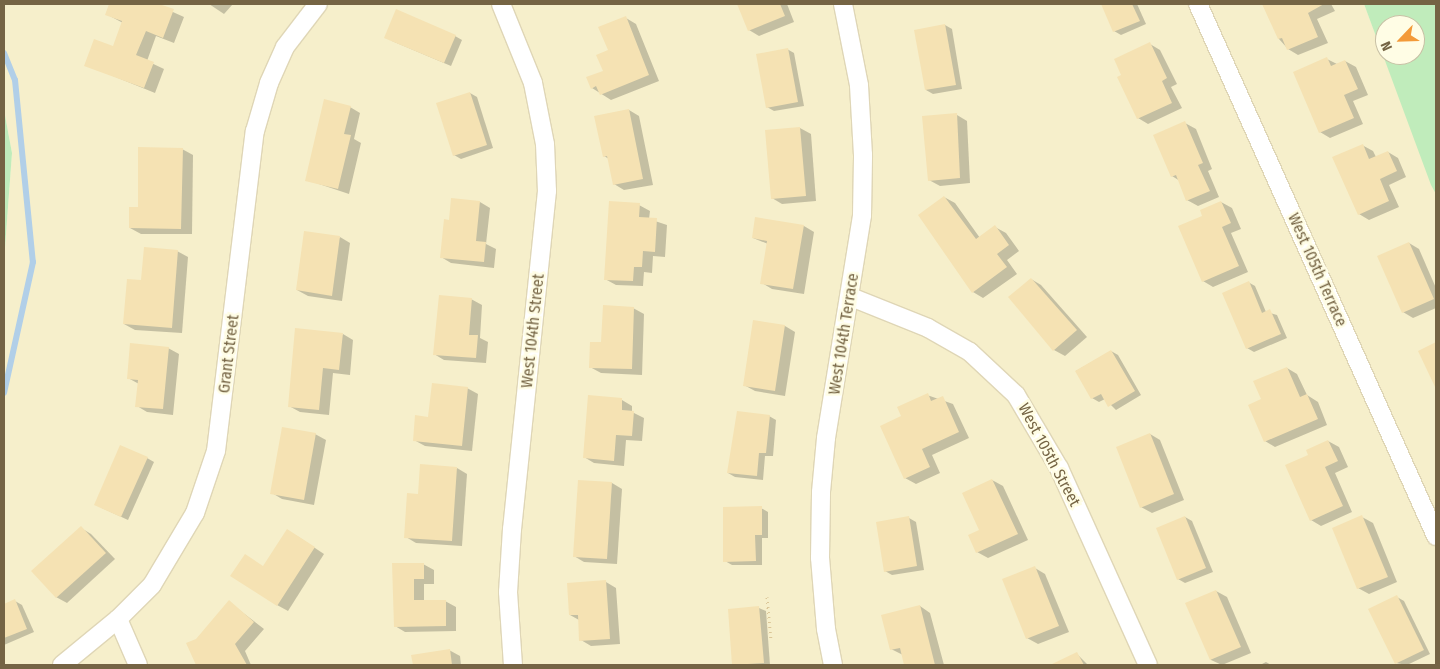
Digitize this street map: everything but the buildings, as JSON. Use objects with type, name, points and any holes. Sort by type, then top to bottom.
[{"type":"street","name":"Grant Street","points":[[62,665],[118,620],[152,585],[174,552],[196,512],[216,450],[255,131],[269,83],[285,47],[318,4]]},
{"type":"street","name":"West 104th Street","points":[[501,4],[533,83],[545,144],[547,191],[512,529],[508,592],[513,665]]},
{"type":"street","name":"West 104th Terrace","points":[[833,665],[826,630],[820,558],[821,492],[826,438],[851,297],[862,215],[863,155],[859,85],[843,4]]},
{"type":"street","name":"West 105th Terrace","points":[[1198,4],[1436,536]]},
{"type":"street","name":"West 105th Street","points":[[851,297],[928,328],[970,352],[1016,395],[1059,468],[1148,665]]},
{"type":"street","points":[[118,620],[138,665]]},
{"type":"path","points":[[767,597],[770,640]]},
{"type":"shaded area","points":[[4,4],[1364,4],[1375,33],[1375,65],[1387,65],[1436,194],[1436,665],[4,665],[4,261],[12,153],[4,110]]},
{"type":"green space","points":[[1364,4],[1436,4],[1436,194],[1387,65],[1425,65],[1425,15],[1375,15],[1375,34]]},
{"type":"green space","points":[[4,110],[12,153],[4,261]]},
{"type":"waterway","points":[[4,53],[15,80],[33,262],[4,393]]}]
